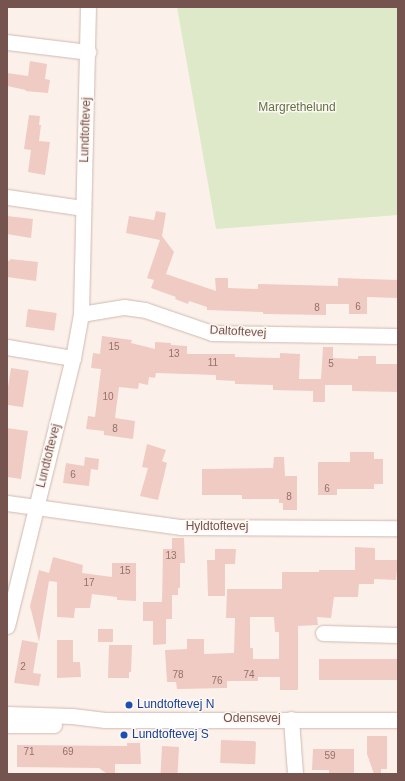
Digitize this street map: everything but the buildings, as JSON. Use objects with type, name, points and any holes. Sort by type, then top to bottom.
[{"type":"street","name":"Lundtoftevej","points":[[7,626],[73,358],[81,314],[88,7]]},
{"type":"street","points":[[7,42],[88,52]]},
{"type":"street","points":[[7,197],[84,208]]},
{"type":"street","name":"Daltoftevej","points":[[81,314],[124,307],[145,310],[212,333],[398,336]]},
{"type":"street","points":[[7,347],[73,358]]},
{"type":"street","points":[[7,503],[37,507]]},
{"type":"street","name":"Hyldtoftevej","points":[[37,507],[181,527],[398,528]]},
{"type":"street","points":[[323,634],[398,635]]},
{"type":"street","name":"Odensevej","points":[[7,714],[72,716],[105,720],[398,720]]},
{"type":"street","points":[[291,719],[295,774]]},
{"type":"street","name":"Odensevej","points":[[7,725],[76,725],[105,720]]},
{"type":"green space","name":"Margrethelund","points":[[177,7],[398,7],[398,215],[216,229]]},
{"type":"place","name":"Lundtoftevej N","points":[[129,705]]},
{"type":"place","name":"Lundtoftevej S","points":[[124,735]]}]
